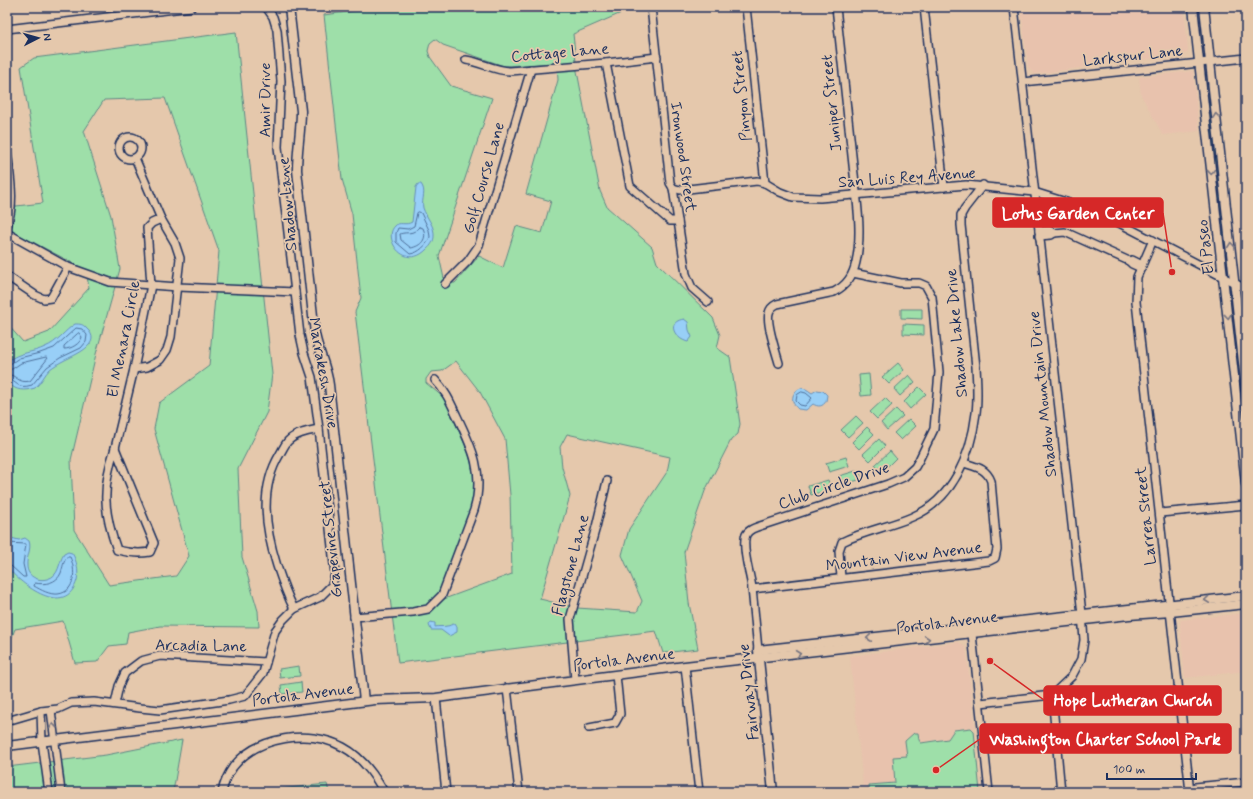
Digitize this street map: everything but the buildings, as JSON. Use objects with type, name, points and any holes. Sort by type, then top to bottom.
[{"type":"street","points":[[7,29],[192,7]]},
{"type":"street","name":"Amir Drive","points":[[266,7],[274,17],[277,30],[281,81],[278,147],[295,292]]},
{"type":"street","name":"Shadow Lane","points":[[289,7],[301,111],[297,170],[315,334],[318,349],[327,373]]},
{"type":"street","name":"Ironwood Street","points":[[651,7],[670,183],[673,188],[686,274],[692,288],[708,302]]},
{"type":"street","name":"Pinyon Street","points":[[746,7],[765,183]]},
{"type":"street","name":"Juniper Street","points":[[836,7],[856,195],[859,247],[853,273]]},
{"type":"street","points":[[924,7],[944,187]]},
{"type":"street","name":"Shadow Mountain Drive","points":[[1014,7],[1084,640],[1081,659],[1072,676],[1052,695]]},
{"type":"street","points":[[1194,7],[1199,22],[1203,55]]},
{"type":"street","name":"El Paseo","points":[[1194,7],[1221,267],[1246,484]]},
{"type":"street","name":"El Paseo","points":[[1204,7],[1246,389]]},
{"type":"street","name":"Cottage Lane","points":[[466,60],[478,62],[503,71],[606,63],[657,57]]},
{"type":"street","name":"Larkspur Lane","points":[[1023,82],[1246,58]]},
{"type":"street","points":[[606,63],[630,186],[670,221],[678,221]]},
{"type":"street","name":"Golf Course Lane","points":[[445,284],[468,262],[479,245],[531,69]]},
{"type":"street","points":[[7,148],[12,205],[7,226]]},
{"type":"street","points":[[134,369],[147,367],[160,360],[167,350],[171,337],[178,287],[180,258],[175,243],[161,219],[135,158]]},
{"type":"street","name":"San Luis Rey Avenue","points":[[673,188],[680,190],[757,181],[765,183],[780,192],[793,197],[820,198],[966,184],[1034,192],[1098,212],[1246,289]]},
{"type":"street","name":"Shadow Lake Drive","points":[[841,578],[839,546],[842,542],[871,530],[912,517],[928,508],[943,496],[954,481],[964,463],[973,431],[977,391],[961,215],[983,185]]},
{"type":"street","name":"El Menara Circle","points":[[115,448],[154,543],[150,552],[140,554],[117,550],[109,529],[105,499],[108,470],[115,448],[134,369],[151,285],[147,228],[152,223],[161,219]]},
{"type":"street","points":[[1039,234],[1049,230],[1054,233],[1065,232],[1129,261],[1132,260],[1142,267]]},
{"type":"street","points":[[7,233],[68,267],[110,282],[178,287],[295,292]]},
{"type":"street","name":"Larrea Street","points":[[1153,240],[1137,277],[1136,302],[1190,791]]},
{"type":"street","points":[[7,276],[44,300],[50,298],[68,267]]},
{"type":"street","points":[[779,363],[768,322],[769,313],[772,307],[777,304],[834,292],[842,288],[849,281],[853,273]]},
{"type":"street","name":"Club Circle Drive","points":[[752,589],[745,539],[746,534],[750,530],[888,484],[904,477],[919,460],[934,429],[939,372],[932,297],[926,286],[919,283],[901,283],[853,273]]},
{"type":"street","name":"Marrakesh Drive","points":[[7,721],[41,711],[51,710],[71,703],[94,702],[160,710],[229,700],[245,696],[263,674],[275,631],[283,620],[294,609],[320,597],[332,585],[334,574],[320,429],[312,377],[304,354],[300,335],[295,292]]},
{"type":"street","name":"Grapevine Street","points":[[327,373],[364,701]]},
{"type":"street","points":[[354,617],[413,612],[428,609],[442,595],[474,510],[478,498],[477,462],[471,444],[443,388],[435,380]]},
{"type":"street","points":[[294,609],[286,594],[267,530],[266,516],[268,482],[274,464],[288,440],[296,435],[320,429]]},
{"type":"street","name":"Mountain View Avenue","points":[[752,589],[989,561],[995,558],[997,549],[991,481],[988,474],[984,470],[964,463]]},
{"type":"street","name":"Flagstone Lane","points":[[575,680],[570,619],[596,527],[607,481]]},
{"type":"street","points":[[1160,513],[1246,505]]},
{"type":"street","name":"Fairway Drive","points":[[752,589],[774,792]]},
{"type":"street","name":"Portola Avenue","points":[[7,746],[364,701],[436,698],[686,666],[758,654],[1170,608],[1246,596]]},
{"type":"street","points":[[1220,607],[1226,602],[1246,600]]},
{"type":"street","name":"Portola Avenue","points":[[1170,608],[1220,607],[1246,604]]},
{"type":"street","name":"Portola Avenue","points":[[758,654],[972,634],[1082,617]]},
{"type":"street","points":[[972,634],[989,792]]},
{"type":"street","name":"Arcadia Lane","points":[[115,704],[119,686],[125,673],[141,661],[160,656],[266,662]]},
{"type":"street","points":[[686,666],[699,792]]},
{"type":"street","points":[[589,728],[615,723],[620,714],[616,675]]},
{"type":"street","points":[[507,688],[519,792]]},
{"type":"street","points":[[980,703],[1052,695],[1061,792]]},
{"type":"street","points":[[436,698],[446,792]]},
{"type":"street","points":[[51,710],[61,792]]},
{"type":"street","points":[[41,711],[42,742],[49,792]]},
{"type":"street","points":[[222,792],[228,776],[234,767],[248,753],[266,744],[286,739],[306,737],[332,742],[355,755],[374,776],[384,792]]},
{"type":"street","points":[[1190,791],[1194,787],[1246,782]]},
{"type":"shaded area","points":[[1021,7],[1184,7],[1188,50],[1186,54],[1034,74],[1028,67]]},
{"type":"shaded area","points":[[1193,71],[1199,131],[1163,135],[1141,95],[1139,77]]},
{"type":"shaded area","points":[[1246,613],[1246,671],[1185,678],[1180,625],[1181,620]]},
{"type":"shaded area","points":[[959,642],[966,648],[975,728],[954,730],[948,739],[921,743],[919,740],[907,756],[895,783],[863,786],[850,656]]},
{"type":"green space","points":[[385,7],[635,7],[573,34],[577,71],[600,191],[607,207],[652,247],[657,263],[713,318],[720,335],[717,348],[730,357],[740,424],[738,434],[731,440],[705,491],[684,552],[689,603],[698,649],[663,653],[656,631],[398,663],[355,312],[361,298],[352,214],[342,179],[324,15]],"holes":[[[435,39],[443,45],[504,66],[557,63],[558,80],[526,194],[551,201],[542,233],[516,226],[503,268],[479,256],[455,283],[445,283],[439,256],[492,98],[451,86],[430,57],[428,51],[430,43]],[[456,361],[480,392],[505,439],[510,495],[512,574],[444,599],[441,594],[471,510],[475,490],[469,454],[447,404],[443,397],[426,383],[426,379],[431,372],[442,371]],[[567,434],[670,457],[667,472],[629,529],[622,555],[642,601],[637,612],[577,608],[540,599],[570,496],[562,467],[560,447]]]},
{"type":"green space","points":[[236,32],[272,374],[267,412],[238,469],[242,557],[258,611],[259,627],[160,626],[128,632],[126,644],[109,646],[97,662],[75,663],[63,621],[15,629],[7,650],[7,324],[23,342],[49,332],[89,288],[86,270],[8,229],[16,206],[43,203],[21,67],[34,58]],"holes":[[[165,98],[219,251],[209,366],[159,403],[154,429],[189,556],[176,576],[109,585],[74,530],[71,460],[96,354],[120,269],[111,216],[84,131],[104,100]]]},
{"type":"green space","points":[[1204,71],[1208,99],[1213,113],[1229,268],[1226,250],[1222,239]]},
{"type":"green space","points":[[901,309],[922,309],[922,319],[901,318]]},
{"type":"green space","points":[[903,324],[924,325],[924,335],[903,334]]},
{"type":"green space","points":[[898,363],[904,370],[889,384],[882,377]]},
{"type":"green space","points":[[869,374],[871,395],[861,396],[859,375]]},
{"type":"green space","points":[[909,375],[915,382],[900,396],[894,389]]},
{"type":"green space","points":[[919,387],[926,394],[910,409],[904,402]]},
{"type":"green space","points":[[885,398],[892,405],[877,419],[870,412]]},
{"type":"green space","points":[[896,409],[903,416],[887,430],[881,423]]},
{"type":"green space","points":[[856,416],[863,423],[848,437],[841,430]]},
{"type":"green space","points":[[909,419],[916,426],[901,440],[894,433]]},
{"type":"green space","points":[[867,427],[874,434],[859,449],[852,442]]},
{"type":"green space","points":[[879,439],[885,446],[870,461],[863,454]]},
{"type":"green space","points":[[890,451],[896,458],[881,473],[875,465]]},
{"type":"green space","points":[[846,457],[849,466],[829,472],[826,463]]},
{"type":"green space","points":[[859,470],[862,479],[841,485],[839,476]]},
{"type":"green space","points":[[828,480],[831,489],[811,495],[808,486]]},
{"type":"green space","points":[[299,666],[300,676],[280,678],[279,669]]},
{"type":"green space","points":[[301,682],[302,692],[282,694],[281,685]]},
{"type":"green space","points":[[971,728],[974,731],[980,792],[870,792],[869,785],[895,783],[893,757],[907,756],[905,741],[914,733],[918,733],[921,743],[948,739],[954,730]]},
{"type":"green space","points":[[182,740],[173,792],[7,792],[7,767],[106,755]]},
{"type":"green space","points":[[327,784],[329,792],[269,792],[269,790]]},
{"type":"water","points":[[418,184],[421,184],[424,190],[423,208],[432,225],[434,238],[427,249],[419,255],[411,257],[398,251],[391,238],[392,231],[395,226],[412,222],[416,187]]},
{"type":"water","points":[[684,319],[688,322],[692,337],[688,342],[679,338],[673,327],[675,323]]},
{"type":"water","points":[[75,324],[84,326],[91,334],[92,339],[86,348],[50,369],[35,388],[20,390],[11,385],[8,381],[7,375],[8,361],[17,356],[50,345]]},
{"type":"water","points":[[801,388],[812,393],[817,390],[823,391],[827,395],[826,401],[820,406],[813,404],[806,410],[798,409],[795,406],[793,397],[795,392]]},
{"type":"water","points":[[11,538],[19,540],[25,538],[29,541],[30,547],[27,563],[29,573],[35,578],[42,580],[51,577],[57,572],[64,554],[68,552],[72,553],[78,573],[77,580],[71,591],[63,597],[54,598],[43,595],[22,582],[7,567],[7,540]]},
{"type":"water","points":[[431,622],[435,623],[435,627],[455,624],[457,627],[457,632],[449,636],[441,630],[431,630],[429,625]]},
{"type":"place","name":"Lotus Garden Center","points":[[1172,272]]},
{"type":"place","name":"Hope Lutheran Church","points":[[990,661]]},
{"type":"place","name":"Washington Charter School Park","points":[[936,770]]}]
